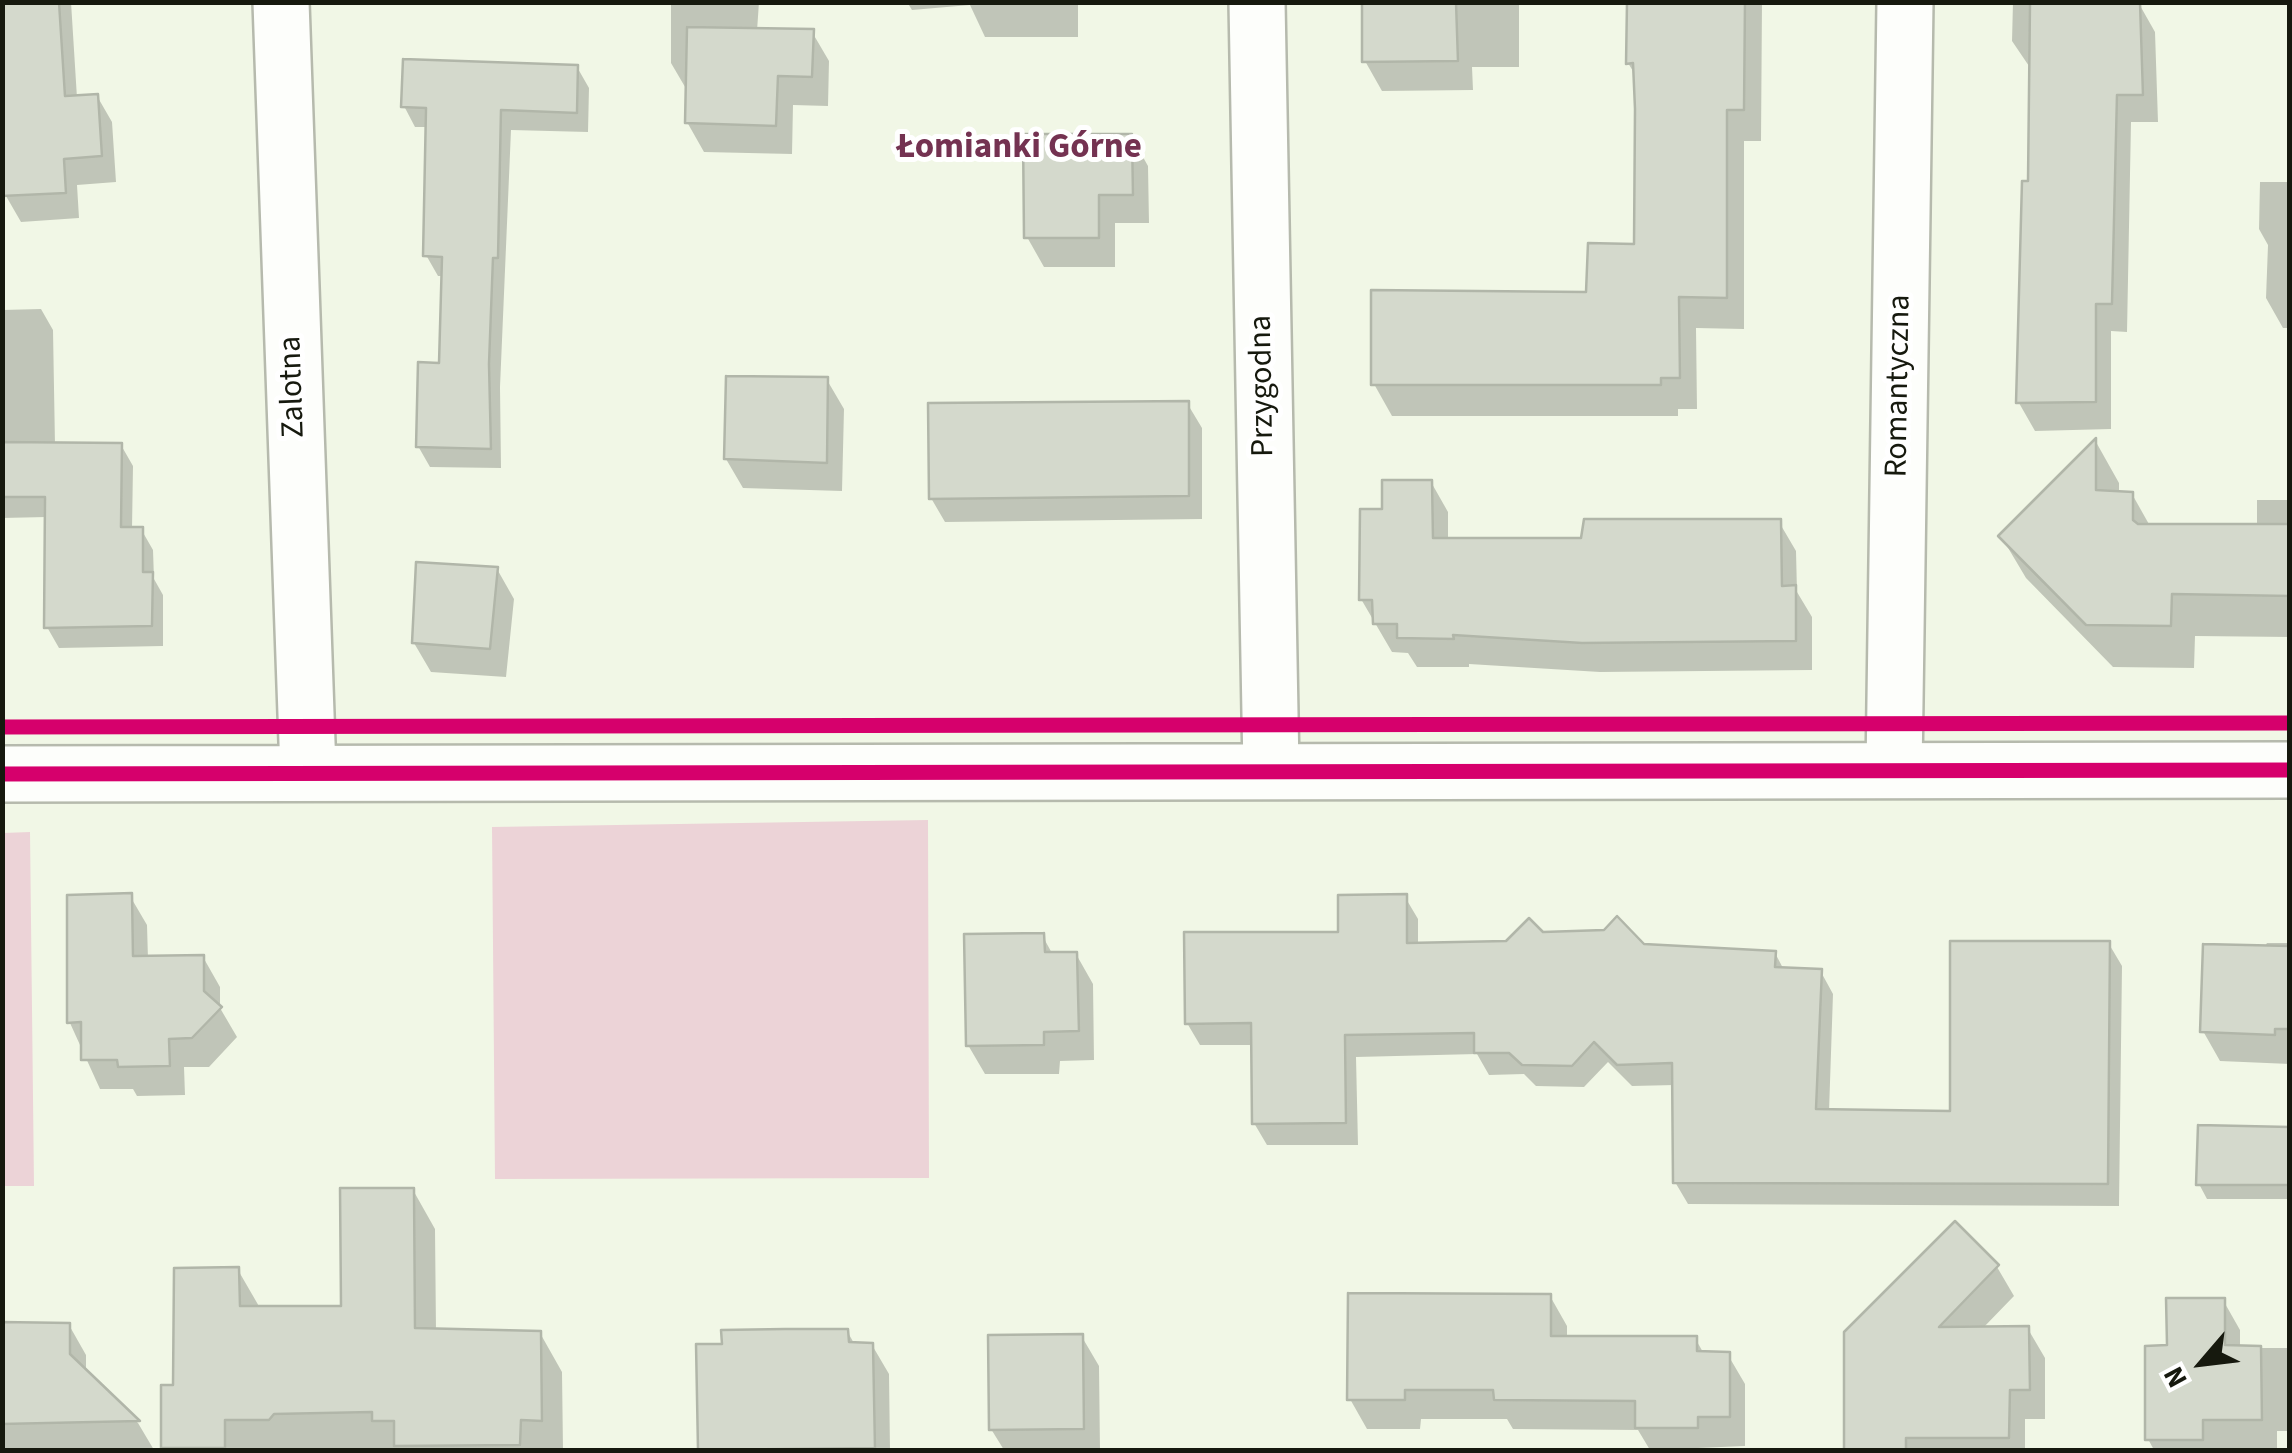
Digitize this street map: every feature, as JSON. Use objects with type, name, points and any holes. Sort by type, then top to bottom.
[{"type":"street","name":"Zalotna","points":[[281,2],[308,771]]},
{"type":"street","name":"Przygodna","points":[[1257,2],[1271,769]]},
{"type":"street","name":"Romantyczna","points":[[1894,770],[1904,2]]},
{"type":"street","points":[[2,774],[2290,770]]},
{"type":"shaded area","points":[[928,820],[929,1178],[495,1179],[492,827]]},
{"type":"shaded area","points":[[30,832],[34,1186],[3,1186],[3,833]]},
{"type":"building","points":[[2,2],[59,2],[65,96],[98,94],[102,156],[64,159],[66,193],[2,196]]},
{"type":"building","points":[[1362,2],[1456,2],[1458,61],[1362,62]]},
{"type":"building","points":[[1627,2],[1745,2],[1744,110],[1727,110],[1727,298],[1679,297],[1680,378],[1661,378],[1661,385],[1371,385],[1371,290],[1586,292],[1588,243],[1634,244],[1635,109],[1633,63],[1626,64]]},
{"type":"building","points":[[2030,2],[2140,2],[2143,95],[2117,95],[2112,304],[2096,304],[2096,402],[2016,403],[2022,181],[2028,181]]},
{"type":"building","points":[[687,27],[814,29],[812,77],[778,76],[776,126],[685,123]]},
{"type":"building","points":[[403,59],[578,65],[577,113],[501,110],[498,258],[493,258],[489,364],[491,449],[416,447],[418,362],[439,363],[442,257],[423,256],[426,108],[401,107]]},
{"type":"building","points":[[1023,134],[1132,134],[1133,195],[1099,195],[1099,238],[1024,238]]},
{"type":"building","points":[[726,376],[828,377],[827,463],[724,459]]},
{"type":"building","points":[[1189,401],[1189,496],[929,499],[928,403]]},
{"type":"building","points":[[2096,438],[2096,490],[2133,492],[2133,520],[2138,524],[2290,524],[2290,596],[2172,594],[2171,626],[2086,625],[1998,536]]},
{"type":"building","points":[[2,442],[122,443],[121,527],[143,527],[143,572],[153,572],[152,626],[44,628],[45,497],[2,497]]},
{"type":"building","points":[[1382,480],[1432,480],[1433,538],[1581,538],[1584,519],[1781,519],[1782,586],[1796,585],[1796,641],[1582,643],[1453,635],[1454,639],[1397,638],[1397,624],[1373,624],[1372,600],[1359,600],[1360,509],[1382,509]]},
{"type":"building","points":[[416,562],[498,567],[490,649],[412,643]]},
{"type":"building","points":[[132,893],[133,956],[204,955],[204,991],[222,1007],[192,1038],[169,1039],[170,1066],[118,1067],[117,1060],[81,1060],[81,1022],[67,1023],[67,895]]},
{"type":"building","points":[[1407,894],[1407,943],[1506,941],[1529,918],[1543,932],[1604,930],[1617,916],[1644,944],[1776,951],[1775,967],[1822,969],[1816,1109],[1950,1111],[1950,941],[2110,941],[2108,1184],[1673,1183],[1672,1063],[1617,1065],[1594,1042],[1572,1066],[1522,1065],[1509,1053],[1474,1053],[1474,1033],[1345,1035],[1346,1123],[1252,1124],[1251,1023],[1185,1024],[1184,932],[1338,932],[1338,895]]},
{"type":"building","points":[[1044,933],[1045,952],[1077,952],[1079,1031],[1044,1032],[1044,1045],[966,1046],[964,934]]},
{"type":"building","points":[[2203,944],[2290,946],[2290,1029],[2275,1029],[2275,1035],[2200,1032]]},
{"type":"building","points":[[2198,1125],[2290,1127],[2290,1185],[2196,1185]]},
{"type":"building","points":[[340,1188],[414,1188],[415,1328],[541,1331],[542,1421],[521,1420],[520,1445],[394,1446],[394,1421],[372,1421],[372,1412],[274,1414],[269,1420],[225,1420],[225,1448],[161,1448],[161,1385],[173,1385],[174,1268],[239,1267],[240,1306],[341,1306]]},
{"type":"building","points":[[1955,1221],[1999,1265],[1939,1327],[2029,1326],[2030,1390],[2010,1390],[2009,1438],[1906,1438],[1906,1450],[1844,1450],[1844,1332]]},
{"type":"building","points":[[1348,1293],[1551,1294],[1551,1336],[1697,1336],[1697,1351],[1730,1352],[1730,1417],[1698,1417],[1698,1428],[1635,1428],[1635,1401],[1494,1400],[1493,1390],[1405,1390],[1405,1400],[1347,1400]]},
{"type":"building","points":[[2166,1298],[2225,1298],[2225,1345],[2261,1346],[2262,1420],[2203,1420],[2203,1440],[2145,1440],[2145,1346],[2167,1345]]},
{"type":"building","points":[[2,1322],[70,1323],[70,1354],[140,1421],[2,1424]]},
{"type":"building","points":[[848,1329],[849,1342],[873,1343],[875,1448],[698,1450],[696,1344],[722,1344],[721,1330]]},
{"type":"building","points":[[1083,1334],[1084,1429],[989,1430],[988,1335]]},
{"type":"cycle path","points":[[2,727],[2290,723]]},
{"type":"cycle path","points":[[2,774],[2290,770]]},
{"type":"district","name":"Łomianki Górne","points":[[1019,149]]}]
